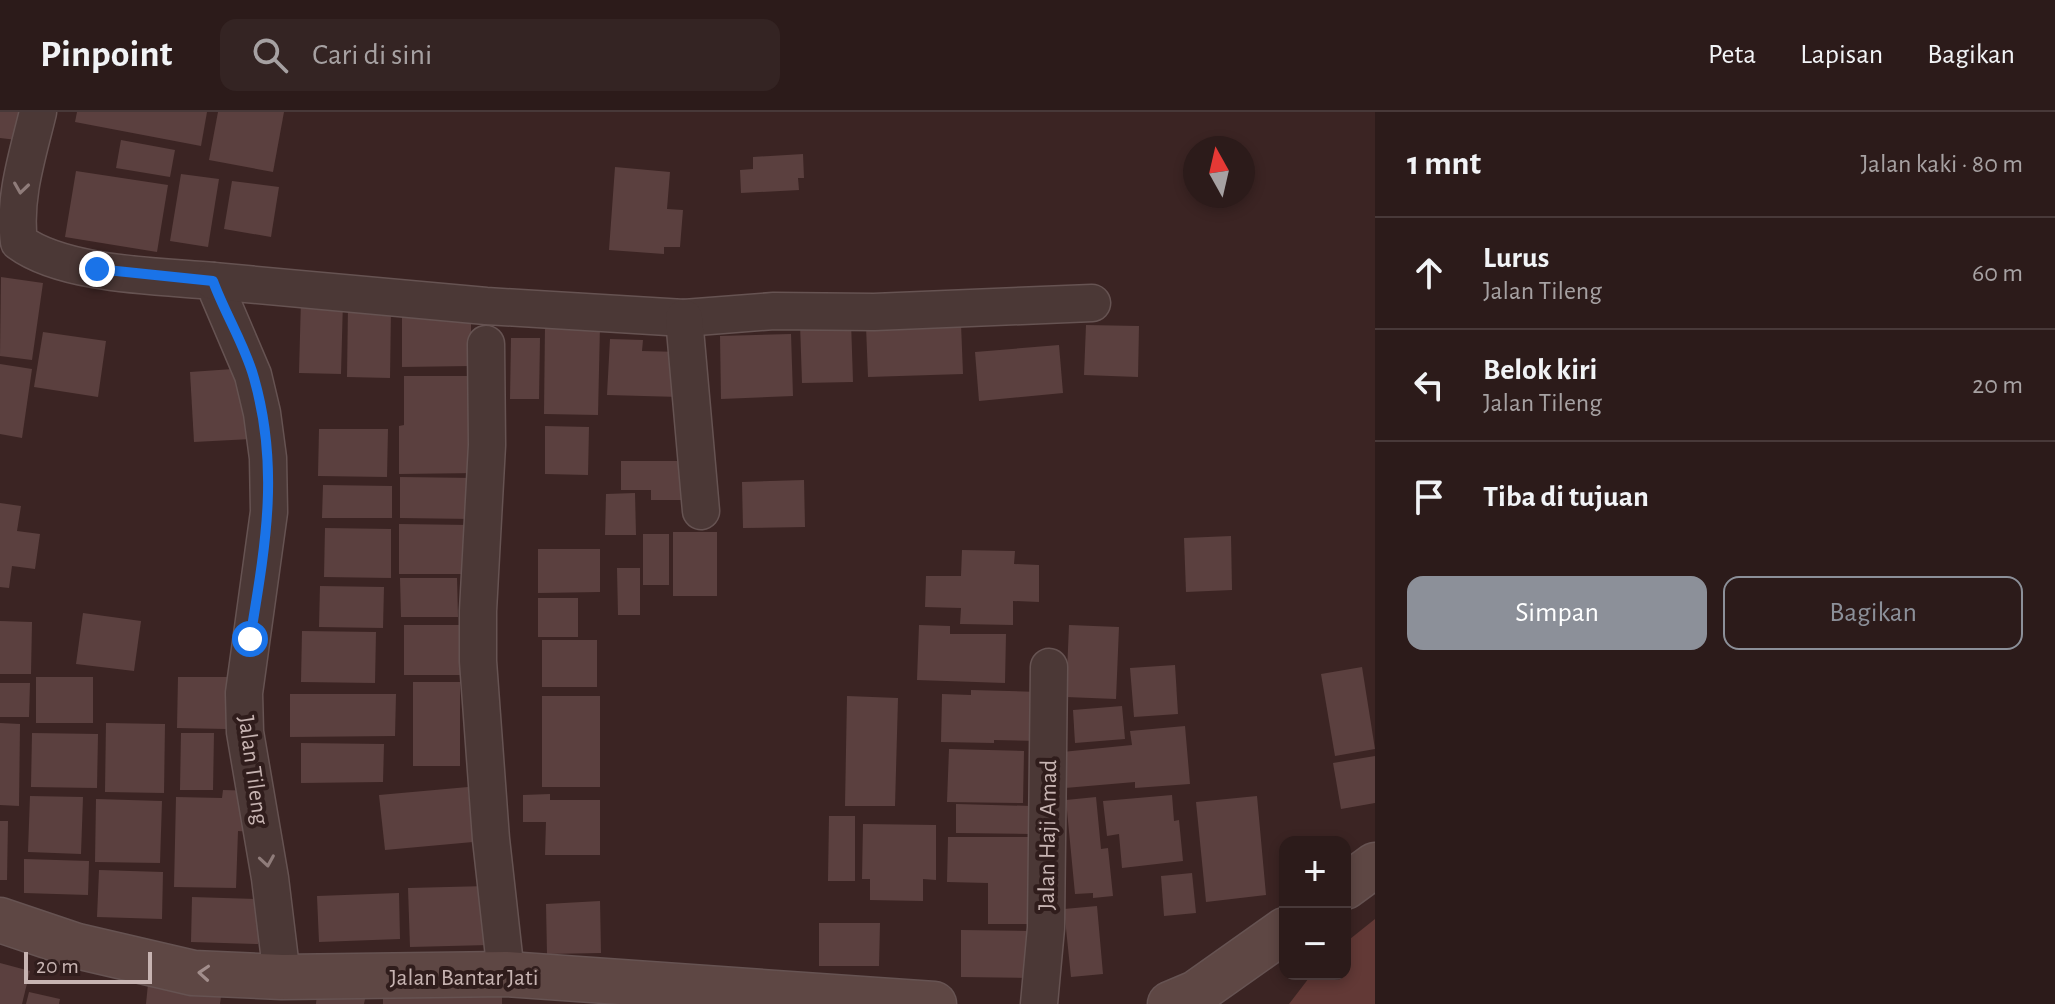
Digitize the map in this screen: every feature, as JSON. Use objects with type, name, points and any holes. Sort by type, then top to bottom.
[{"type":"street","points":[[38,112],[10,250],[97,269],[486,306],[684,318],[774,311],[874,312],[1092,303]]},
{"type":"street","name":"Jalan Tileng","points":[[213,281],[253,375],[268,458],[269,512],[244,693],[245,732],[270,878],[299,986]]},
{"type":"street","points":[[684,318],[701,511]]},
{"type":"street","points":[[486,344],[487,445],[478,661],[491,839],[506,974]]},
{"type":"street","name":"Jalan Haji Amad","points":[[1039,1004],[1046,928],[1049,667]]},
{"type":"street","points":[[1351,883],[1375,865]]},
{"type":"street","name":"Jalan Bantar Jati","points":[[0,920],[77,946],[193,973],[299,986],[506,974],[644,994],[934,1004]]},
{"type":"street","points":[[1170,1004],[1196,993],[1279,934]]},
{"type":"shaded area","points":[[1375,919],[1375,1004],[1289,1004],[1307,980],[1351,980],[1351,938]]},
{"type":"building","points":[[0,112],[21,112],[17,140],[0,138]]},
{"type":"building","points":[[77,112],[207,112],[201,146],[75,122]]},
{"type":"building","points":[[218,112],[284,112],[273,172],[209,160]]},
{"type":"building","points":[[121,140],[175,150],[170,177],[116,168]]},
{"type":"building","points":[[803,154],[804,178],[798,178],[799,190],[741,193],[740,170],[753,169],[753,157]]},
{"type":"building","points":[[615,167],[670,172],[667,209],[683,210],[680,247],[664,247],[664,254],[609,250]]},
{"type":"building","points":[[76,171],[168,185],[157,252],[65,237]]},
{"type":"building","points":[[181,174],[219,179],[208,247],[170,241]]},
{"type":"building","points":[[232,181],[279,187],[271,237],[224,229]]},
{"type":"building","points":[[1,277],[43,283],[32,360],[0,356]]},
{"type":"building","points":[[301,299],[343,300],[341,374],[299,373]]},
{"type":"building","points":[[348,307],[391,308],[390,378],[347,377]]},
{"type":"building","points":[[471,314],[471,366],[402,367],[402,315]]},
{"type":"building","points":[[851,321],[853,382],[802,383],[800,323]]},
{"type":"building","points":[[961,324],[963,374],[868,377],[866,326]]},
{"type":"building","points":[[545,325],[600,325],[598,415],[544,414]]},
{"type":"building","points":[[1086,325],[1139,326],[1138,377],[1084,375]]},
{"type":"building","points":[[43,332],[106,341],[98,397],[34,387]]},
{"type":"building","points":[[791,334],[793,396],[721,399],[720,336]]},
{"type":"building","points":[[511,338],[540,338],[539,399],[510,399]]},
{"type":"building","points":[[610,339],[643,340],[642,351],[681,352],[680,397],[607,395]]},
{"type":"building","points":[[1059,345],[1063,393],[979,401],[975,352]]},
{"type":"building","points":[[0,364],[32,369],[22,438],[0,434]]},
{"type":"building","points":[[247,368],[251,439],[194,442],[190,372]]},
{"type":"building","points":[[404,376],[479,376],[479,473],[399,474],[399,426],[404,425]]},
{"type":"building","points":[[545,426],[589,427],[588,475],[545,474]]},
{"type":"building","points":[[319,429],[388,429],[387,477],[318,476]]},
{"type":"building","points":[[621,461],[681,461],[685,500],[651,500],[651,490],[621,490]]},
{"type":"building","points":[[400,477],[474,478],[473,519],[400,518]]},
{"type":"building","points":[[804,480],[805,527],[743,528],[742,482]]},
{"type":"building","points":[[323,485],[392,486],[392,518],[322,518]]},
{"type":"building","points":[[635,493],[636,535],[605,535],[606,494]]},
{"type":"building","points":[[0,503],[21,506],[17,531],[40,534],[35,569],[12,566],[9,588],[0,587]]},
{"type":"building","points":[[399,524],[470,525],[470,574],[399,574]]},
{"type":"building","points":[[325,528],[391,529],[391,578],[324,577]]},
{"type":"building","points":[[673,532],[717,532],[717,596],[673,596]]},
{"type":"building","points":[[643,534],[669,534],[669,585],[643,585]]},
{"type":"building","points":[[1231,536],[1232,590],[1186,592],[1184,538]]},
{"type":"building","points":[[538,549],[600,549],[600,592],[538,593]]},
{"type":"building","points":[[962,550],[1015,551],[1014,564],[1039,565],[1039,602],[1013,601],[1013,625],[960,624],[961,608],[925,607],[926,576],[961,576]]},
{"type":"building","points":[[617,568],[640,568],[640,615],[618,615]]},
{"type":"building","points":[[400,578],[457,578],[458,617],[401,617]]},
{"type":"building","points":[[320,586],[384,587],[383,628],[319,627]]},
{"type":"building","points":[[538,598],[578,598],[578,637],[538,637]]},
{"type":"building","points":[[83,613],[141,621],[134,671],[76,664]]},
{"type":"building","points":[[0,621],[32,622],[31,674],[0,674]]},
{"type":"building","points":[[404,625],[465,625],[465,675],[404,675]]},
{"type":"building","points":[[919,625],[950,626],[950,634],[1006,634],[1005,683],[917,680]]},
{"type":"building","points":[[1069,625],[1119,627],[1116,699],[1066,697]]},
{"type":"building","points":[[302,631],[376,632],[375,683],[301,682]]},
{"type":"building","points":[[542,640],[597,640],[597,687],[542,687]]},
{"type":"building","points":[[1175,665],[1178,714],[1134,717],[1130,668]]},
{"type":"building","points":[[1362,667],[1375,749],[1335,756],[1321,674]]},
{"type":"building","points":[[36,677],[93,677],[93,723],[36,723]]},
{"type":"building","points":[[178,677],[227,677],[226,729],[177,728]]},
{"type":"building","points":[[413,682],[460,682],[460,766],[413,766]]},
{"type":"building","points":[[0,683],[30,683],[29,717],[0,717]]},
{"type":"building","points":[[971,690],[1040,692],[1039,741],[941,742],[942,694],[971,695]]},
{"type":"building","points":[[290,694],[396,694],[395,736],[290,737]]},
{"type":"building","points":[[542,696],[600,696],[600,787],[542,787]]},
{"type":"building","points":[[847,696],[898,698],[895,806],[845,806]]},
{"type":"building","points":[[1122,706],[1125,739],[1075,743],[1073,710]]},
{"type":"building","points":[[0,723],[20,724],[19,806],[0,805]]},
{"type":"building","points":[[106,723],[165,724],[164,793],[105,792]]},
{"type":"building","points":[[1185,726],[1190,784],[1135,788],[1135,782],[1065,788],[1062,752],[1132,745],[1130,731]]},
{"type":"building","points":[[32,733],[98,734],[97,788],[31,787]]},
{"type":"building","points":[[181,733],[214,733],[213,790],[180,790]]},
{"type":"building","points":[[301,743],[384,744],[383,782],[301,783]]},
{"type":"building","points":[[949,749],[1024,751],[1023,803],[947,802]]},
{"type":"building","points":[[1375,756],[1375,803],[1341,809],[1333,763]]},
{"type":"building","points":[[468,787],[473,842],[385,850],[379,795]]},
{"type":"building","points":[[223,790],[255,791],[253,832],[238,831],[236,888],[174,887],[176,797],[222,798]]},
{"type":"building","points":[[550,794],[550,800],[600,800],[600,855],[545,855],[546,822],[523,822],[523,795]]},
{"type":"building","points":[[1172,795],[1174,821],[1179,820],[1183,861],[1122,868],[1119,834],[1107,836],[1103,801]]},
{"type":"building","points":[[30,796],[83,797],[81,854],[28,852]]},
{"type":"building","points":[[1257,796],[1266,895],[1206,902],[1196,802]]},
{"type":"building","points":[[1096,797],[1101,849],[1108,848],[1113,896],[1093,898],[1093,893],[1075,894],[1066,800]]},
{"type":"building","points":[[96,799],[162,801],[160,863],[95,862]]},
{"type":"building","points":[[956,804],[1031,806],[1030,834],[956,833]]},
{"type":"building","points":[[829,816],[855,816],[855,881],[828,881]]},
{"type":"building","points":[[0,821],[8,821],[7,880],[0,880]]},
{"type":"building","points":[[863,824],[936,825],[936,880],[923,879],[923,901],[870,900],[870,879],[862,879]]},
{"type":"building","points":[[948,837],[1039,837],[1038,924],[988,924],[988,883],[947,882]]},
{"type":"building","points":[[24,859],[89,861],[88,895],[24,893]]},
{"type":"building","points":[[99,870],[163,872],[162,919],[97,917]]},
{"type":"building","points":[[1192,873],[1196,913],[1164,916],[1161,876]]},
{"type":"building","points":[[488,886],[489,945],[410,947],[408,888]]},
{"type":"building","points":[[399,893],[400,939],[319,942],[317,896]]},
{"type":"building","points":[[192,897],[259,899],[258,944],[191,942]]},
{"type":"building","points":[[600,901],[601,953],[547,954],[546,904]]},
{"type":"building","points":[[1097,906],[1103,974],[1071,977],[1064,909]]},
{"type":"building","points":[[819,923],[880,923],[879,966],[819,966]]},
{"type":"building","points":[[961,930],[1030,931],[1030,978],[961,977]]},
{"type":"building","points":[[0,963],[30,971],[22,1004],[0,1004]]},
{"type":"building","points":[[149,974],[223,982],[220,1004],[146,1004]]},
{"type":"building","points":[[29,992],[60,999],[59,1004],[26,1004]]},
{"type":"building","points":[[317,993],[365,999],[364,1004],[316,1004]]},
{"type":"building","points":[[383,993],[502,996],[502,1004],[383,1004]]},
{"type":"route","points":[[97,269],[213,281],[253,375],[268,458],[269,512],[250,639]]}]
